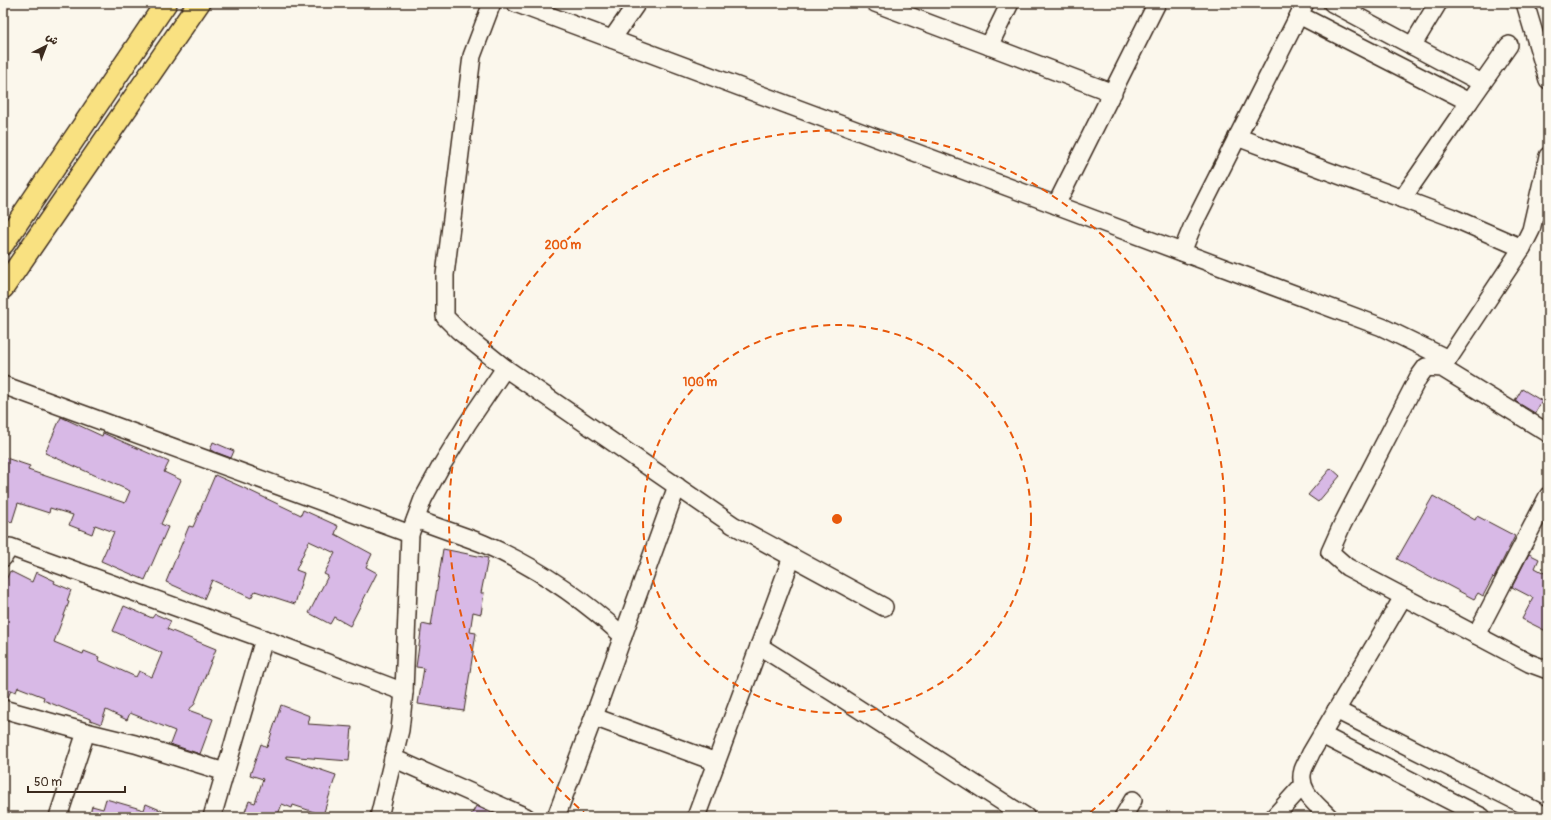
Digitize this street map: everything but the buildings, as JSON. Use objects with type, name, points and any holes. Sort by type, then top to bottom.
[{"type":"main road","points":[[3,244],[166,3]]},
{"type":"main road","points":[[3,288],[199,3]]},
{"type":"street","points":[[492,3],[472,56],[445,275],[445,317],[459,331],[505,368],[734,525],[884,608]]},
{"type":"street","points":[[515,3],[1382,327],[1446,363],[1548,433]]},
{"type":"street","points":[[612,39],[637,3]]},
{"type":"street","points":[[876,3],[1113,93]]},
{"type":"street","points":[[989,46],[1010,3]]},
{"type":"street","points":[[1056,205],[1157,3]]},
{"type":"street","points":[[1332,3],[1482,83]]},
{"type":"street","points":[[1412,46],[1438,3]]},
{"type":"street","points":[[1525,3],[1548,80]]},
{"type":"street","points":[[1182,252],[1193,225],[1302,9],[1469,102]]},
{"type":"street","points":[[1402,199],[1509,45]]},
{"type":"street","points":[[1237,137],[1451,217],[1522,248]]},
{"type":"street","points":[[1548,156],[1531,230],[1522,248],[1446,363],[1426,368],[1418,378],[1342,525],[1330,552],[1347,567],[1529,663],[1548,670]]},
{"type":"street","points":[[379,817],[400,730],[404,692],[413,526],[423,498],[440,468],[467,424],[505,368]]},
{"type":"street","points":[[3,385],[413,526],[484,544],[538,572],[600,615],[624,636]]},
{"type":"street","points":[[556,817],[624,636],[677,486]]},
{"type":"street","points":[[1476,635],[1548,496]]},
{"type":"street","points":[[6,550],[264,639],[404,692]]},
{"type":"street","points":[[696,817],[792,557]]},
{"type":"street","points":[[1274,817],[1302,786],[1303,771],[1322,735],[1403,597]]},
{"type":"street","points":[[212,817],[264,639]]},
{"type":"street","points":[[759,646],[841,697],[1026,817]]},
{"type":"street","points":[[3,709],[135,744],[226,772]]},
{"type":"street","points":[[1336,710],[1548,817]]},
{"type":"street","points":[[594,717],[716,762]]},
{"type":"street","points":[[58,817],[86,732]]},
{"type":"street","points":[[1322,735],[1482,817]]},
{"type":"street","points":[[393,758],[526,817]]},
{"type":"street","points":[[1302,786],[1309,796],[1329,817]]},
{"type":"street","points":[[1124,817],[1133,800]]}]
